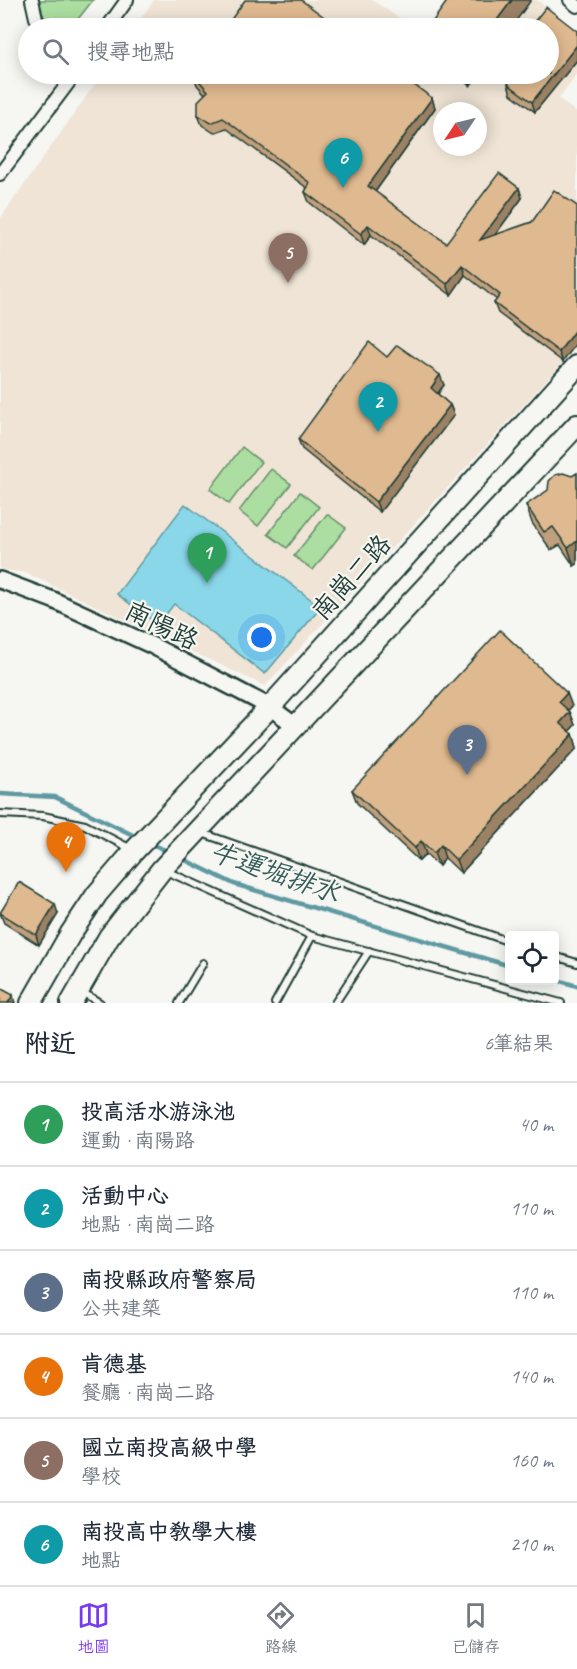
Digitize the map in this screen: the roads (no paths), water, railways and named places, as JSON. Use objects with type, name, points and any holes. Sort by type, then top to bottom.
[{"type":"main road","name":"南崗二路","points":[[134,851],[270,707],[577,366]]},
{"type":"main road","points":[[75,997],[110,937],[162,869],[577,425]]},
{"type":"main road","points":[[31,1003],[71,933],[97,894],[134,851]]},
{"type":"street","points":[[32,0],[36,18]]},
{"type":"street","points":[[114,18],[127,0]]},
{"type":"street","points":[[570,0],[577,6]]},
{"type":"street","points":[[0,174],[68,84]]},
{"type":"street","name":"南陽路","points":[[0,580],[53,600],[153,646],[270,707],[297,727]]},
{"type":"lane","points":[[0,814],[43,816],[85,825],[134,851]]},
{"type":"lane","points":[[198,832],[505,940]]},
{"type":"lane","points":[[162,869],[312,936],[561,1003]]},
{"type":"lane","points":[[274,1003],[312,936]]},
{"type":"lane","points":[[335,1003],[369,951]]},
{"type":"lane","points":[[559,957],[577,963]]},
{"type":"lane","points":[[179,1003],[203,963]]},
{"type":"lane","points":[[75,997],[100,1003]]},
{"type":"water","points":[[185,504],[321,607],[265,674],[174,604],[158,625],[117,594]]},
{"type":"waterway","name":"牛運堀排水","points":[[0,794],[55,797],[139,838]]},
{"type":"waterway","name":"牛運堀排水","points":[[150,843],[169,852]]},
{"type":"waterway","name":"牛運堀排水","points":[[179,857],[234,884],[505,965]]},
{"type":"waterway","name":"牛運堀排水","points":[[559,981],[577,986]]},
{"type":"place","name":"南投高中教學大樓","points":[[343,188]]},
{"type":"place","name":"國立南投高級中學","points":[[288,283]]},
{"type":"place","name":"活動中心","points":[[378,432]]},
{"type":"place","name":"投高活水游泳池","points":[[207,583]]},
{"type":"place","name":"南投縣政府警察局","points":[[467,775]]},
{"type":"place","name":"肯德基","points":[[66,872]]}]
